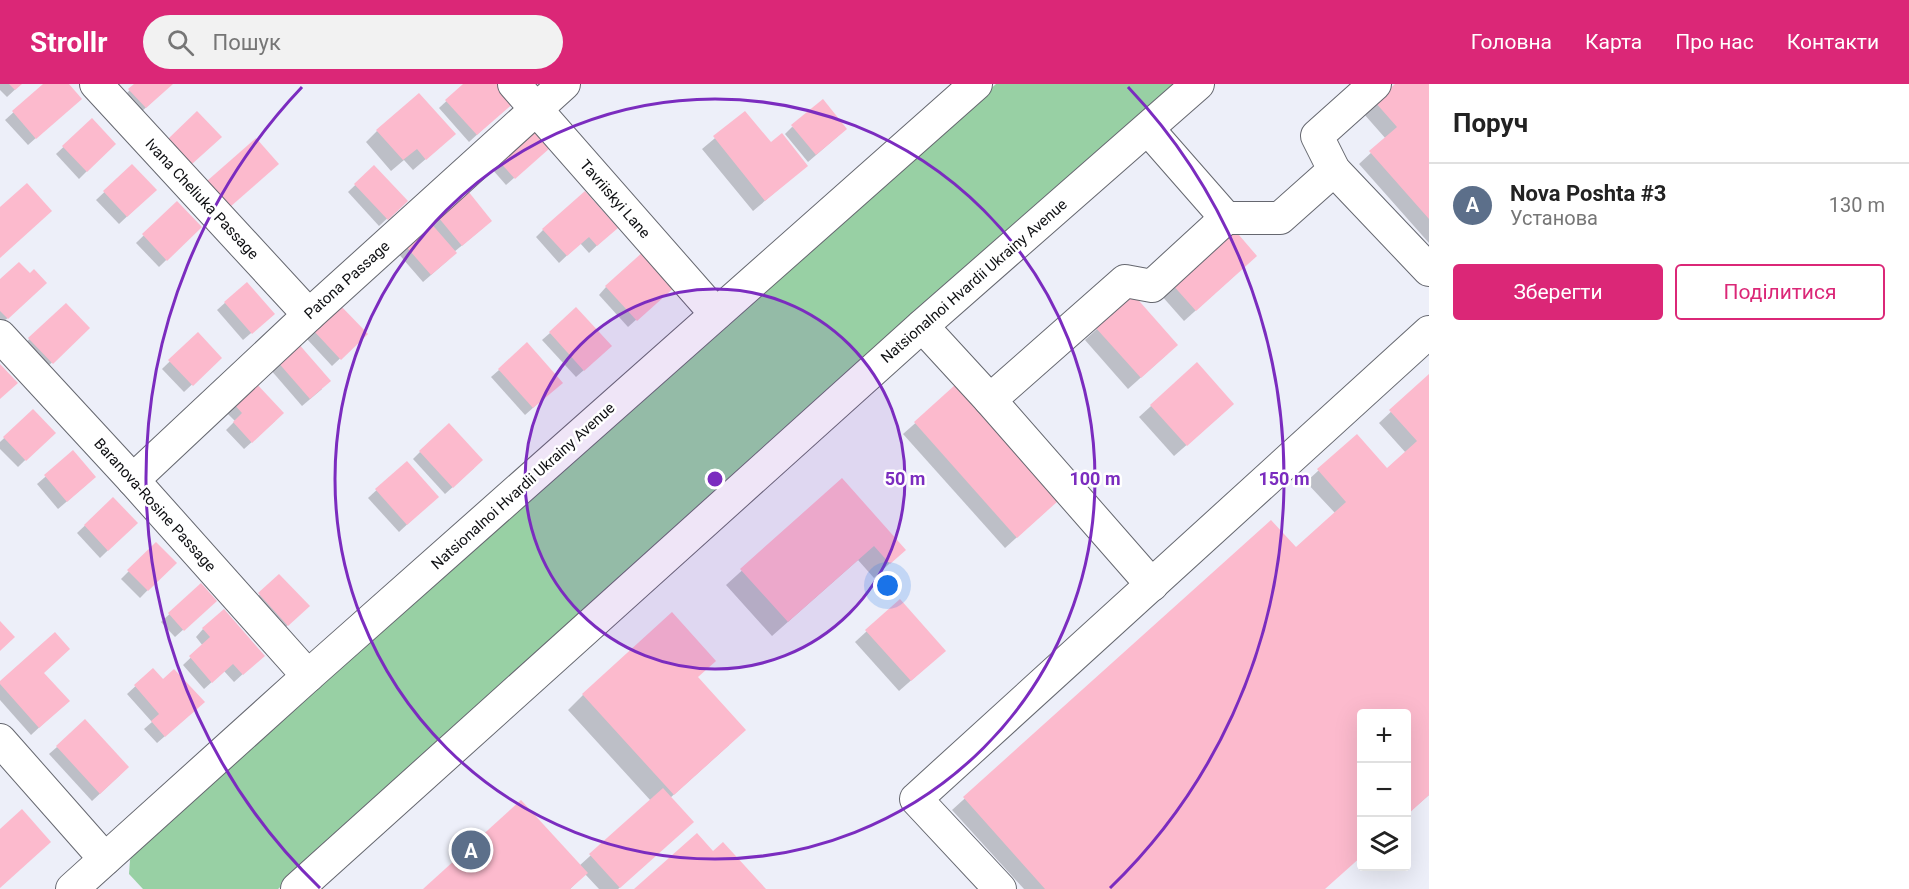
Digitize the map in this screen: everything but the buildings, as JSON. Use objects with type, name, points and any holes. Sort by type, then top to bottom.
[{"type":"street","name":"Ivana Cheliuka Passage","points":[[96,84],[309,315]]},
{"type":"street","name":"Tavriiskyi Lane","points":[[514,84],[716,314]]},
{"type":"street","name":"Patona Passage","points":[[133,480],[309,315],[564,84]]},
{"type":"street","name":"Natsionalnoi Hvardii Ukrainy Avenue","points":[[90,878],[308,676],[976,84]]},
{"type":"street","name":"Natsionalnoi Hvardii Ukrainy Avenue","points":[[297,889],[922,326],[1198,84]]},
{"type":"street","points":[[1376,84],[1317,136],[1334,170],[1429,270]]},
{"type":"street","points":[[1148,129],[1226,218]]},
{"type":"street","points":[[990,400],[1125,281],[1152,286],[1226,218],[1280,218],[1334,170]]},
{"type":"street","points":[[922,326],[1152,585]]},
{"type":"street","points":[[1000,889],[916,799],[1429,332]]},
{"type":"street","name":"Baranova-Rosine Passage","points":[[0,336],[133,480],[308,676]]},
{"type":"street","points":[[0,740],[90,878]]},
{"type":"green space","points":[[996,84],[1173,84],[278,889],[143,889],[129,874],[130,860],[136,849]]},
{"type":"place","name":"Nova Poshta #3","points":[[471,850]]}]
